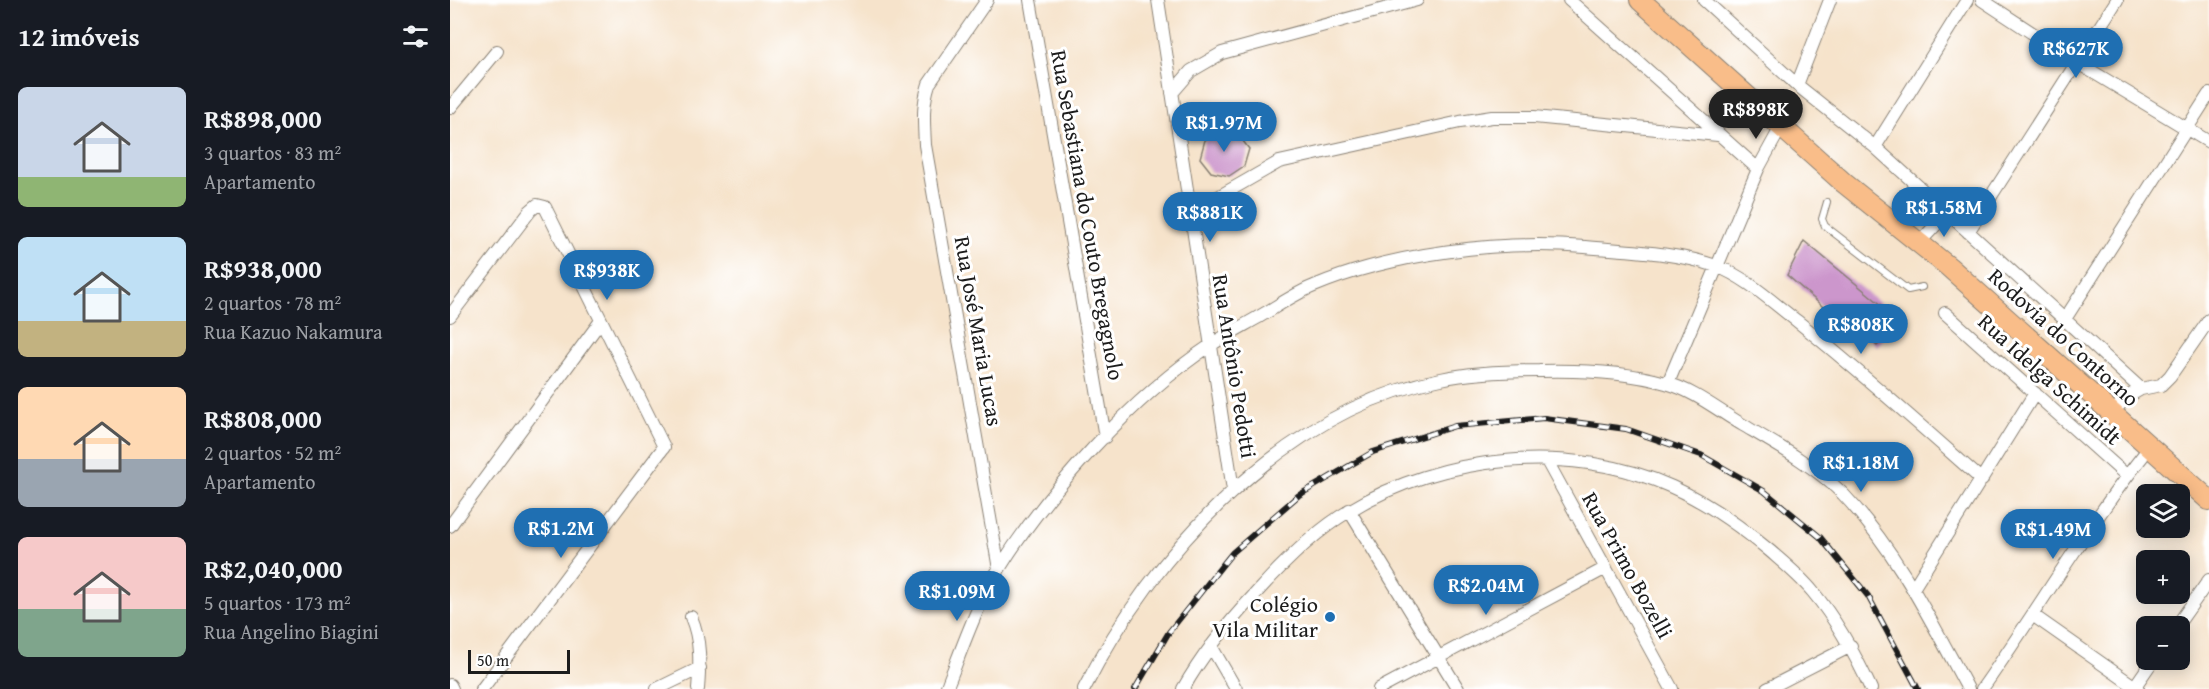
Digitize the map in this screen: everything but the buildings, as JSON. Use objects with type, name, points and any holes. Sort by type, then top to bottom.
[{"type":"main road","name":"Rodovia do Contorno","points":[[1640,0],[1844,183],[1919,243],[2113,412],[2149,448],[2209,500]]},
{"type":"street","name":"Rua José Maria Lucas","points":[[987,0],[936,71],[924,99],[925,145],[999,569]]},
{"type":"street","name":"Rua Sebastiana do Couto Bregagnolo","points":[[1030,0],[1104,437]]},
{"type":"street","name":"Rua Antônio Pedotti","points":[[1158,0],[1233,490]]},
{"type":"street","points":[[1172,93],[1191,71],[1222,53],[1417,0]]},
{"type":"street","points":[[1569,0],[1758,169]]},
{"type":"street","points":[[1704,0],[1797,85],[1875,147],[2141,389]]},
{"type":"street","points":[[1797,85],[1830,0]]},
{"type":"street","points":[[1875,147],[1967,0]]},
{"type":"street","points":[[1982,0],[2078,63],[2209,142]]},
{"type":"street","points":[[1968,232],[2117,0]]},
{"type":"street","points":[[450,108],[497,51]]},
{"type":"street","points":[[2065,318],[2209,94]]},
{"type":"street","points":[[1190,213],[1279,162],[1471,121],[1534,117],[1718,135]]},
{"type":"street","points":[[1668,383],[1758,169],[1781,126]]},
{"type":"street","points":[[450,315],[530,211],[537,205],[546,207],[600,322],[664,447],[482,689]]},
{"type":"street","points":[[1919,243],[1947,213]]},
{"type":"street","points":[[946,689],[975,617],[999,569],[1050,500],[1104,437],[1210,345],[1291,297],[1333,279],[1378,266],[1485,247],[1559,245],[1645,252],[1716,266],[1745,281],[1826,344],[1982,480]]},
{"type":"street","name":"Rua Idelga Schimidt","points":[[1945,313],[2127,476]]},
{"type":"street","points":[[2113,412],[2120,402],[2141,389],[2161,385],[2170,376],[2209,320]]},
{"type":"street","points":[[450,526],[600,322]]},
{"type":"street","points":[[1084,689],[1118,627],[1181,543],[1233,490],[1281,453],[1352,410],[1402,390],[1440,379],[1500,372],[1563,371],[1668,383],[1806,464],[1841,493],[1914,587],[1968,689]]},
{"type":"street","points":[[1914,587],[2035,393]]},
{"type":"street","points":[[1982,689],[2034,616],[2127,476],[2149,448]]},
{"type":"street","points":[[1183,689],[1227,624],[1281,566],[1320,531],[1349,510],[1398,486],[1439,472],[1485,464],[1547,461],[1574,462],[1622,470],[1670,486],[1705,504],[1749,533],[1812,591],[1851,646],[1871,689]]},
{"type":"street","name":"Rua Primo Bozelli","points":[[1547,461],[1672,689]]},
{"type":"street","points":[[1349,510],[1458,689]]},
{"type":"street","points":[[1379,689],[1441,658],[1606,568]]},
{"type":"street","points":[[2184,616],[2209,580]]},
{"type":"street","points":[[2034,616],[2135,688],[2147,670]]},
{"type":"street","points":[[691,617],[698,632],[700,668],[698,689]]},
{"type":"street","points":[[1211,646],[1236,689]]},
{"type":"street","points":[[1767,689],[1851,646]]},
{"type":"street","points":[[657,689],[700,668]]},
{"type":"street","points":[[450,685],[452,689]]},
{"type":"lane","points":[[1827,202],[1822,219],[1825,226],[1908,290],[1922,287]]},
{"type":"railway","points":[[1135,689],[1169,632],[1232,553],[1299,495],[1373,452],[1455,426],[1544,418],[1626,429],[1701,455],[1764,491],[1820,537],[1868,596],[1918,689]]},
{"type":"place","name":"Colégio Vila Militar","points":[[1330,617]]}]
